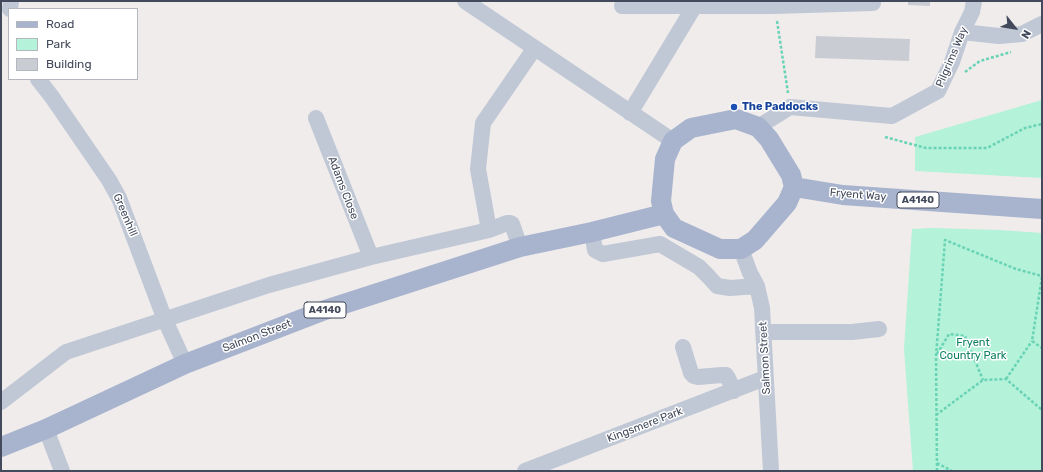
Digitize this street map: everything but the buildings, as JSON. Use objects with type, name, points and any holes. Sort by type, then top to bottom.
[{"type":"main road","points":[[736,119],[758,127],[769,139],[790,175],[794,187],[787,203],[755,240],[741,249],[720,248],[674,228],[664,214],[661,201],[665,159],[672,141],[691,128],[736,119]]},
{"type":"main road","name":"Fryent Way","points":[[794,187],[843,195],[1042,209]]},
{"type":"main road","name":"Salmon Street","points":[[1,447],[46,429],[185,364],[325,310],[520,247],[592,232],[664,214]]},
{"type":"street","points":[[465,1],[672,141]]},
{"type":"street","name":"Pilgrims Way","points":[[790,107],[892,116],[938,91],[952,62],[962,32],[972,12],[974,1]]},
{"type":"street","points":[[622,6],[694,7],[774,4],[873,3]]},
{"type":"street","points":[[630,113],[694,7]]},
{"type":"street","points":[[962,32],[999,36],[1022,34],[1042,24]]},
{"type":"street","points":[[489,230],[478,169],[483,123],[534,49]]},
{"type":"street","name":"Greenhill","points":[[39,80],[109,180],[119,198],[166,320],[185,364]]},
{"type":"street","points":[[758,127],[790,107]]},
{"type":"street","name":"Adams Close","points":[[316,118],[370,257]]},
{"type":"street","points":[[1,402],[66,352],[270,285],[370,257],[489,230],[507,223],[512,224],[520,247]]},
{"type":"street","points":[[592,232],[595,250],[603,254],[660,244],[699,267],[717,286],[730,288],[757,286]]},
{"type":"street","name":"Salmon Street","points":[[741,249],[757,286],[762,308],[771,471]]},
{"type":"street","points":[[763,332],[852,332],[879,329]]},
{"type":"street","points":[[682,347],[691,373],[694,376],[726,375],[734,391]]},
{"type":"street","name":"Kingsmere Park","points":[[525,471],[765,378]]},
{"type":"street","points":[[46,429],[62,471]]},
{"type":"path","points":[[774,4],[790,107]]},
{"type":"path","points":[[962,74],[980,62],[1016,50]]},
{"type":"path","points":[[885,137],[926,148],[987,148],[1025,128],[1042,124]]},
{"type":"path","points":[[937,471],[936,356],[945,240],[1016,270],[1042,276],[1032,341],[1006,379]]},
{"type":"path","points":[[936,356],[949,334],[966,336],[983,380]]},
{"type":"path","points":[[1032,341],[1042,348]]},
{"type":"path","points":[[936,415],[983,380],[1006,379],[1042,410]]},
{"type":"path","points":[[937,462],[952,471]]},
{"type":"green space","points":[[1042,100],[1042,178],[915,171],[915,137]]},
{"type":"green space","name":"Fryent Country Park","points":[[933,228],[1042,233],[1042,471],[913,471],[904,349],[912,229]]},
{"type":"place","name":"The Paddocks","points":[[734,107]]}]
